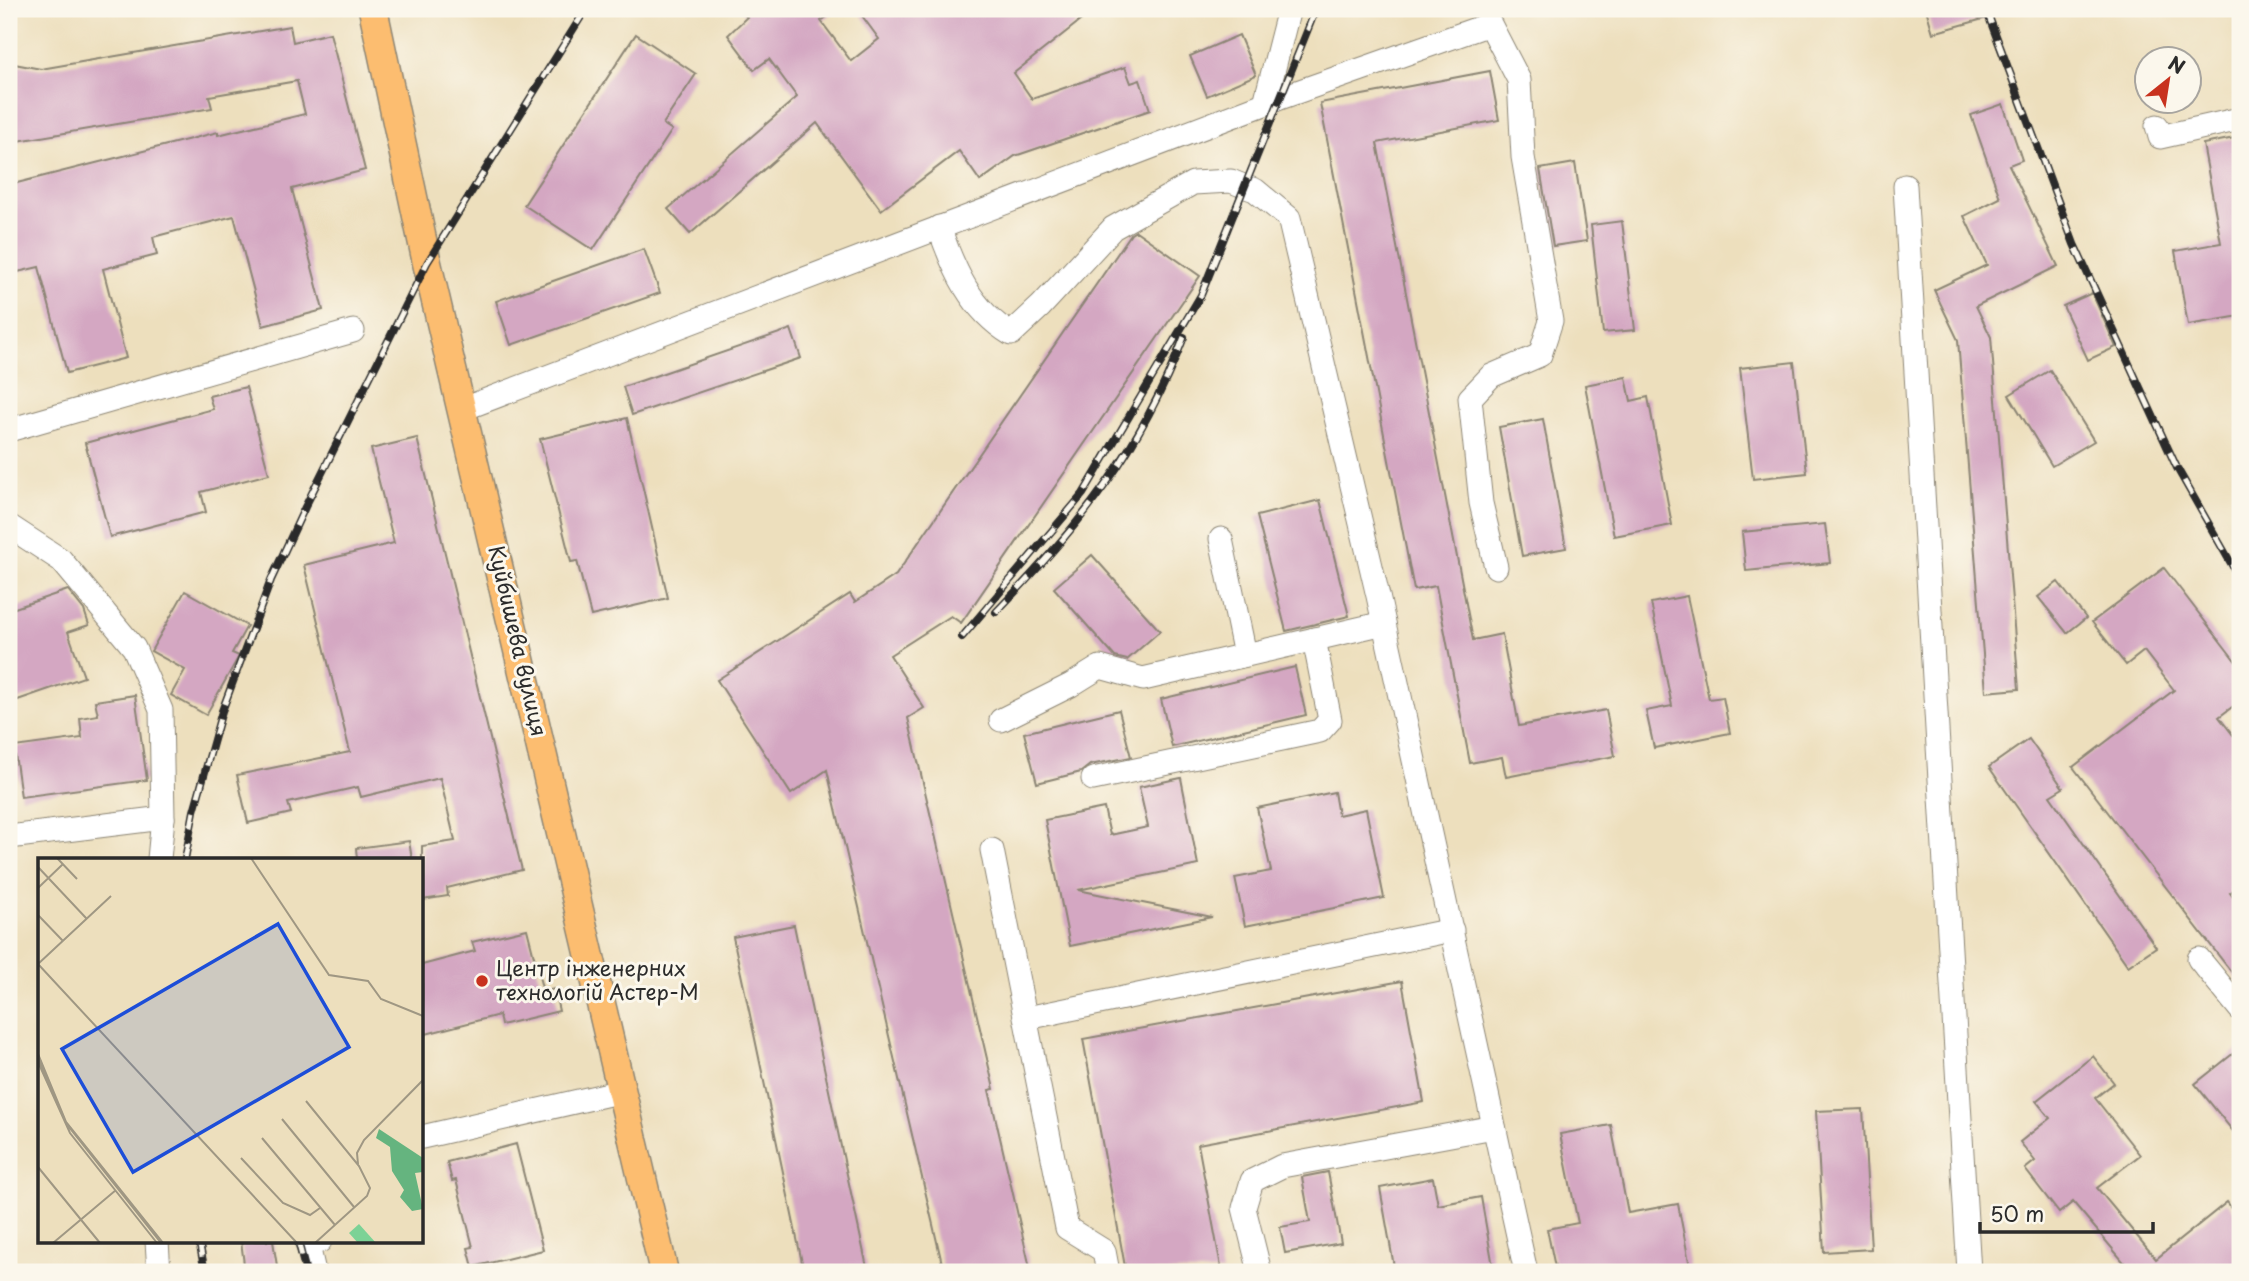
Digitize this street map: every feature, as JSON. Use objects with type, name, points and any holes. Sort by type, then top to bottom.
[{"type":"main road","name":"Куйбишева вулиця","points":[[373,9],[427,263],[664,1272]]},
{"type":"lane","points":[[1265,103],[1289,9]]},
{"type":"lane","points":[[463,409],[1265,103],[1490,24],[1519,80],[1523,157],[1551,321],[1540,355],[1491,376],[1470,398],[1481,503],[1496,567]]},
{"type":"lane","points":[[2158,125],[2160,137],[2240,119]]},
{"type":"lane","points":[[939,228],[956,274],[990,321],[1011,334],[1041,306],[1113,228],[1193,183],[1231,181],[1255,190],[1289,218],[1384,622],[1526,1272]]},
{"type":"lane","points":[[1905,186],[1969,1272]]},
{"type":"lane","points":[[9,430],[353,331]]},
{"type":"lane","points":[[9,526],[61,560],[134,648],[161,710],[163,818],[159,858]]},
{"type":"lane","points":[[1221,539],[1245,655]]},
{"type":"lane","points":[[1000,720],[1071,685],[1100,667],[1143,679],[1384,622]]},
{"type":"lane","points":[[1093,779],[1320,731],[1330,720],[1314,639]]},
{"type":"lane","points":[[9,837],[163,818]]},
{"type":"lane","points":[[992,850],[1067,1228],[1104,1251],[1108,1272]]},
{"type":"lane","points":[[1027,1018],[1452,930]]},
{"type":"lane","points":[[2199,958],[2240,1009]]},
{"type":"lane","points":[[424,1137],[622,1091]]},
{"type":"lane","points":[[1260,1272],[1244,1208],[1252,1181],[1282,1166],[1494,1127]]},
{"type":"lane","points":[[157,1242],[159,1272]]},
{"type":"lane","points":[[312,1242],[314,1272]]},
{"type":"building","points":[[740,9],[838,9],[821,21],[851,61],[879,39],[857,9],[1095,9],[1014,73],[1032,99],[1125,67],[1131,83],[1140,80],[1150,110],[1015,156],[980,181],[959,151],[881,210],[817,123],[690,234],[668,209],[797,97],[769,59],[754,70],[728,35],[747,17]]},
{"type":"building","points":[[1926,9],[2000,9],[2001,14],[1933,33]]},
{"type":"building","points":[[290,26],[293,42],[330,33],[365,170],[292,189],[323,310],[263,326],[234,216],[153,237],[157,255],[103,269],[126,358],[67,373],[39,267],[9,274],[9,185],[218,132],[218,135],[305,114],[297,81],[209,96],[212,108],[12,142],[9,138],[9,63],[41,69]]},
{"type":"building","points":[[636,34],[696,74],[663,124],[672,130],[593,250],[524,205]]},
{"type":"building","points":[[1239,35],[1256,75],[1207,96],[1190,56]]},
{"type":"building","points":[[1490,71],[1499,120],[1377,143],[1473,640],[1502,634],[1519,726],[1606,710],[1615,756],[1506,777],[1502,757],[1470,763],[1436,586],[1414,590],[1320,103]]},
{"type":"building","points":[[2003,104],[2022,160],[2009,165],[2058,266],[1976,306],[1991,337],[2019,689],[1986,692],[1958,340],[1934,290],[1987,265],[1964,216],[2000,198],[1971,115]]},
{"type":"building","points":[[2240,137],[2240,316],[2188,325],[2175,251],[2221,243],[2203,144]]},
{"type":"building","points":[[1575,163],[1587,241],[1553,246],[1540,169]]},
{"type":"building","points":[[1622,221],[1635,330],[1603,333],[1591,225]]},
{"type":"building","points":[[1136,231],[1200,276],[961,623],[951,616],[890,655],[924,708],[908,718],[994,1089],[989,1090],[1031,1272],[944,1272],[827,770],[791,794],[717,680],[850,594],[855,602],[896,575],[1131,234]]},
{"type":"building","points":[[644,249],[660,293],[511,345],[496,301]]},
{"type":"building","points":[[2092,293],[2116,347],[2088,360],[2063,306]]},
{"type":"building","points":[[791,329],[801,358],[632,415],[623,387]]},
{"type":"building","points":[[1794,362],[1807,473],[1753,479],[1740,368]]},
{"type":"building","points":[[2050,370],[2094,441],[2052,466],[2009,395]]},
{"type":"building","points":[[1626,377],[1631,401],[1648,397],[1672,525],[1614,536],[1585,385]]},
{"type":"building","points":[[246,387],[269,474],[201,492],[206,512],[110,537],[85,443],[213,409],[209,396]]},
{"type":"building","points":[[627,418],[668,598],[591,616],[577,561],[571,562],[540,439]]},
{"type":"building","points":[[1543,419],[1566,548],[1522,556],[1499,427]]},
{"type":"building","points":[[417,438],[522,870],[447,888],[448,896],[424,900],[422,846],[455,841],[440,778],[361,797],[358,787],[288,803],[291,813],[248,823],[237,775],[350,752],[304,565],[394,543],[371,449]]},
{"type":"building","points":[[1320,500],[1349,616],[1286,631],[1257,516]]},
{"type":"building","points":[[1825,524],[1830,563],[1746,571],[1742,532]]},
{"type":"building","points":[[1092,555],[1160,631],[1127,660],[1115,657],[1054,588]]},
{"type":"building","points":[[2164,568],[2240,667],[2240,701],[2219,717],[2240,744],[2240,885],[2230,893],[2240,906],[2240,983],[2073,767],[2174,690],[2144,651],[2126,665],[2092,622]]},
{"type":"building","points":[[2058,582],[2086,618],[2067,633],[2038,597]]},
{"type":"building","points":[[68,590],[84,610],[89,625],[68,632],[84,677],[9,703],[9,610]]},
{"type":"building","points":[[185,591],[247,626],[232,653],[239,656],[206,715],[171,695],[185,670],[151,651]]},
{"type":"building","points":[[1687,596],[1709,699],[1723,697],[1730,733],[1654,748],[1646,711],[1672,706],[1651,603]]},
{"type":"building","points":[[1295,667],[1306,715],[1172,747],[1161,699]]},
{"type":"building","points":[[135,695],[147,780],[21,797],[14,747],[82,738],[80,718],[98,715],[95,701]]},
{"type":"building","points":[[1119,710],[1131,757],[1090,765],[1081,772],[1037,783],[1024,733]]},
{"type":"building","points":[[2029,739],[2063,788],[2050,796],[2156,947],[2128,966],[1989,767]]},
{"type":"building","points":[[1181,778],[1198,865],[1078,890],[1212,917],[1070,946],[1045,820],[1104,808],[1110,835],[1148,827],[1139,787]]},
{"type":"building","points":[[1334,792],[1338,815],[1366,809],[1384,898],[1245,926],[1235,878],[1271,871],[1257,808]]},
{"type":"building","points":[[409,841],[412,858],[357,858],[356,848]]},
{"type":"building","points":[[794,925],[868,1272],[804,1272],[733,937]]},
{"type":"building","name":"Центр інженерних технологій Астер-М","points":[[527,929],[543,992],[554,989],[559,1011],[501,1025],[499,1015],[424,1034],[424,964],[475,951],[472,942]]},
{"type":"building","points":[[1402,981],[1424,1102],[1198,1144],[1222,1272],[1126,1272],[1083,1039]]},
{"type":"building","points":[[2240,1048],[2240,1140],[2195,1084]]},
{"type":"building","points":[[2093,1056],[2114,1083],[2095,1098],[2140,1155],[2097,1188],[2156,1259],[2227,1202],[2240,1219],[2240,1272],[2132,1272],[2073,1202],[2059,1213],[2025,1169],[2035,1161],[2020,1142],[2050,1118],[2036,1101]]},
{"type":"building","points":[[1863,1109],[1871,1249],[1824,1252],[1816,1111]]},
{"type":"building","points":[[1611,1125],[1628,1213],[1678,1204],[1691,1272],[1556,1272],[1547,1229],[1578,1223],[1560,1134]]},
{"type":"building","points":[[516,1144],[543,1250],[473,1267],[468,1248],[473,1247],[456,1180],[452,1181],[447,1162]]},
{"type":"building","points":[[1328,1172],[1341,1243],[1285,1253],[1280,1227],[1310,1222],[1302,1177]]},
{"type":"building","points":[[1433,1178],[1438,1205],[1481,1197],[1494,1272],[1395,1272],[1380,1188]]},
{"type":"building","points":[[241,1242],[273,1242],[278,1272],[245,1272]]},
{"type":"railway","points":[[185,858],[194,811],[222,711],[271,580],[305,507],[427,263],[586,9]]},
{"type":"railway","points":[[962,637],[1083,494],[1201,295],[1316,9]]},
{"type":"railway","points":[[1986,9],[2074,244],[2177,468],[2240,579]]},
{"type":"railway","points":[[996,612],[1055,549],[1105,485],[1148,416],[1184,337]]},
{"type":"railway","points":[[199,1242],[205,1272]]},
{"type":"railway","points":[[298,1242],[306,1272]]},
{"type":"place","name":"Центр інженерних технологій Астер-М","points":[[482,981]]}]
